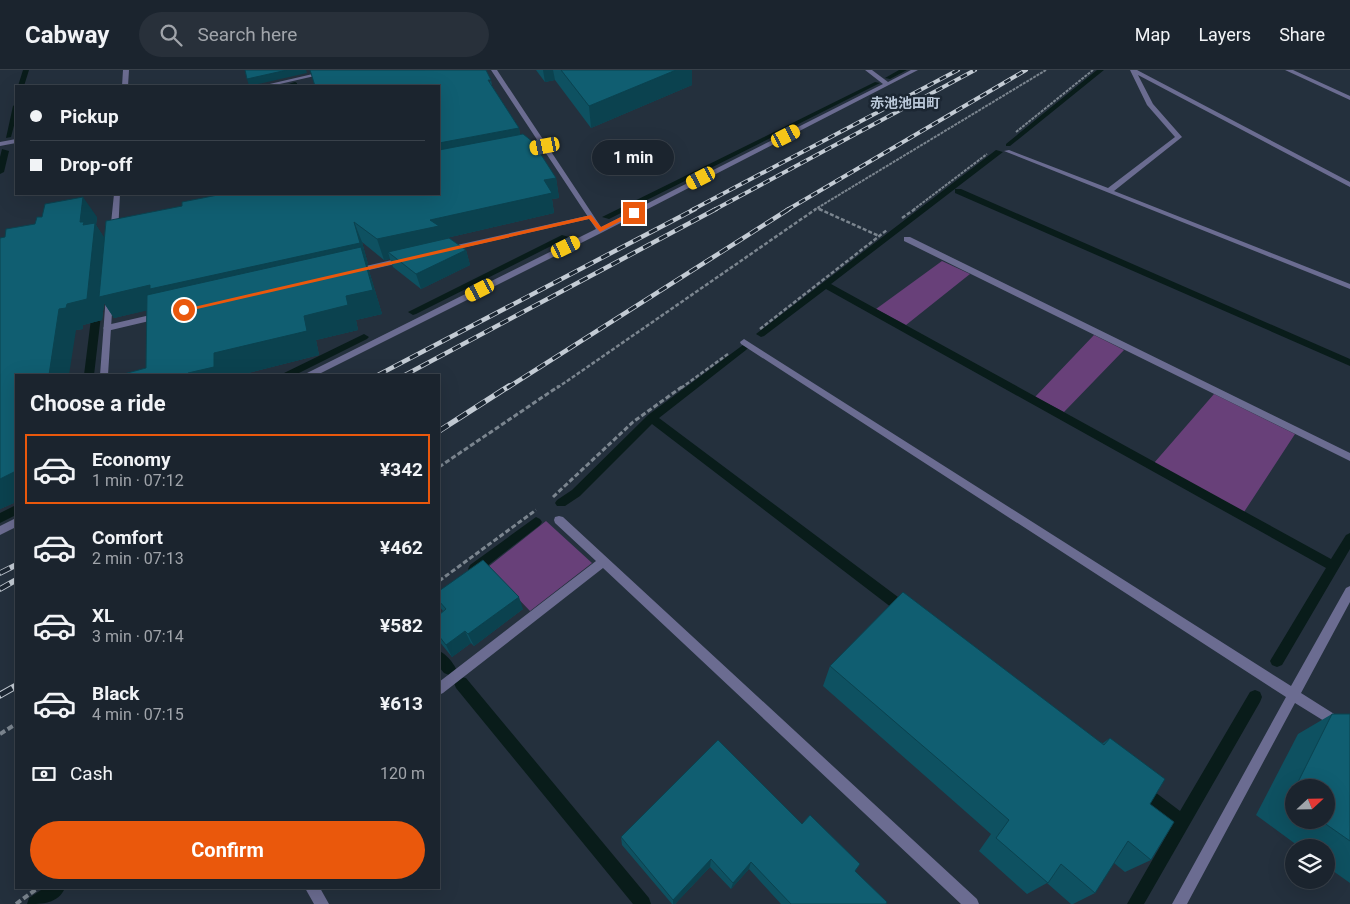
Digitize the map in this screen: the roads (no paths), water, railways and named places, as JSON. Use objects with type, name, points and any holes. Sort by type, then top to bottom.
[{"type":"street","points":[[125,85],[126,70]]},
{"type":"street","points":[[269,85],[338,70]]},
{"type":"street","points":[[494,70],[600,230]]},
{"type":"street","points":[[868,70],[887,84]]},
{"type":"street","points":[[312,374],[915,70]]},
{"type":"street","points":[[1133,70],[1350,186]]},
{"type":"street","points":[[1109,191],[1179,137],[1150,106],[1133,70]]},
{"type":"street","points":[[1288,70],[1350,98]]},
{"type":"street","points":[[301,78],[303,85]]},
{"type":"street","points":[[0,144],[15,141]]},
{"type":"street","points":[[535,148],[545,146]]},
{"type":"street","points":[[1007,151],[1350,287]]},
{"type":"street","points":[[114,242],[117,195]]},
{"type":"street","points":[[436,252],[591,217]]},
{"type":"street","points":[[114,233],[124,231]]},
{"type":"street","points":[[907,239],[1350,457]]},
{"type":"street","points":[[349,272],[417,257]]},
{"type":"street","points":[[104,374],[110,290]]},
{"type":"street","points":[[107,328],[165,314]]},
{"type":"street","points":[[744,342],[1350,731]]},
{"type":"street","points":[[559,520],[972,904]]},
{"type":"street","points":[[0,531],[15,523]]},
{"type":"street","points":[[440,688],[604,562]]},
{"type":"street","points":[[1179,904],[1350,591]]},
{"type":"street","points":[[313,889],[322,904]]},
{"type":"waterway","points":[[21,85],[26,70]]},
{"type":"waterway","points":[[888,78],[904,70]]},
{"type":"waterway","points":[[1008,145],[1101,70]]},
{"type":"waterway","points":[[606,217],[877,83]]},
{"type":"waterway","points":[[290,85],[295,84]]},
{"type":"waterway","points":[[8,137],[15,110]]},
{"type":"waterway","points":[[0,172],[5,151]]},
{"type":"waterway","points":[[761,334],[999,152]]},
{"type":"waterway","points":[[958,191],[1350,363]]},
{"type":"waterway","points":[[413,312],[565,237]]},
{"type":"waterway","points":[[826,285],[1333,566]]},
{"type":"waterway","points":[[88,317],[96,315],[89,374]]},
{"type":"waterway","points":[[289,374],[364,337]]},
{"type":"waterway","points":[[652,418],[743,348]]},
{"type":"waterway","points":[[561,503],[576,493],[652,418]]},
{"type":"waterway","points":[[652,418],[905,610]]},
{"type":"waterway","points":[[0,518],[15,510]]},
{"type":"waterway","points":[[474,569],[536,522]]},
{"type":"waterway","points":[[1277,661],[1350,538]]},
{"type":"waterway","points":[[440,658],[449,669]]},
{"type":"waterway","points":[[461,683],[643,904]]},
{"type":"waterway","points":[[1135,904],[1255,697]]},
{"type":"waterway","points":[[1142,791],[1182,822]]},
{"type":"waterway","points":[[35,904],[56,889]]},
{"type":"railway","points":[[692,210],[958,70]]},
{"type":"railway","points":[[714,210],[975,70]]},
{"type":"railway","points":[[787,210],[1026,70]]},
{"type":"railway","points":[[380,374],[695,209]]},
{"type":"railway","points":[[407,374],[716,209]]},
{"type":"railway","points":[[507,388],[789,209]]},
{"type":"railway","points":[[440,430],[509,386]]},
{"type":"railway","points":[[0,573],[15,566]]},
{"type":"railway","points":[[0,589],[15,581]]},
{"type":"railway","points":[[0,695],[15,687]]},
{"type":"district","name":"赤池池田町","points":[[905,103]]}]
